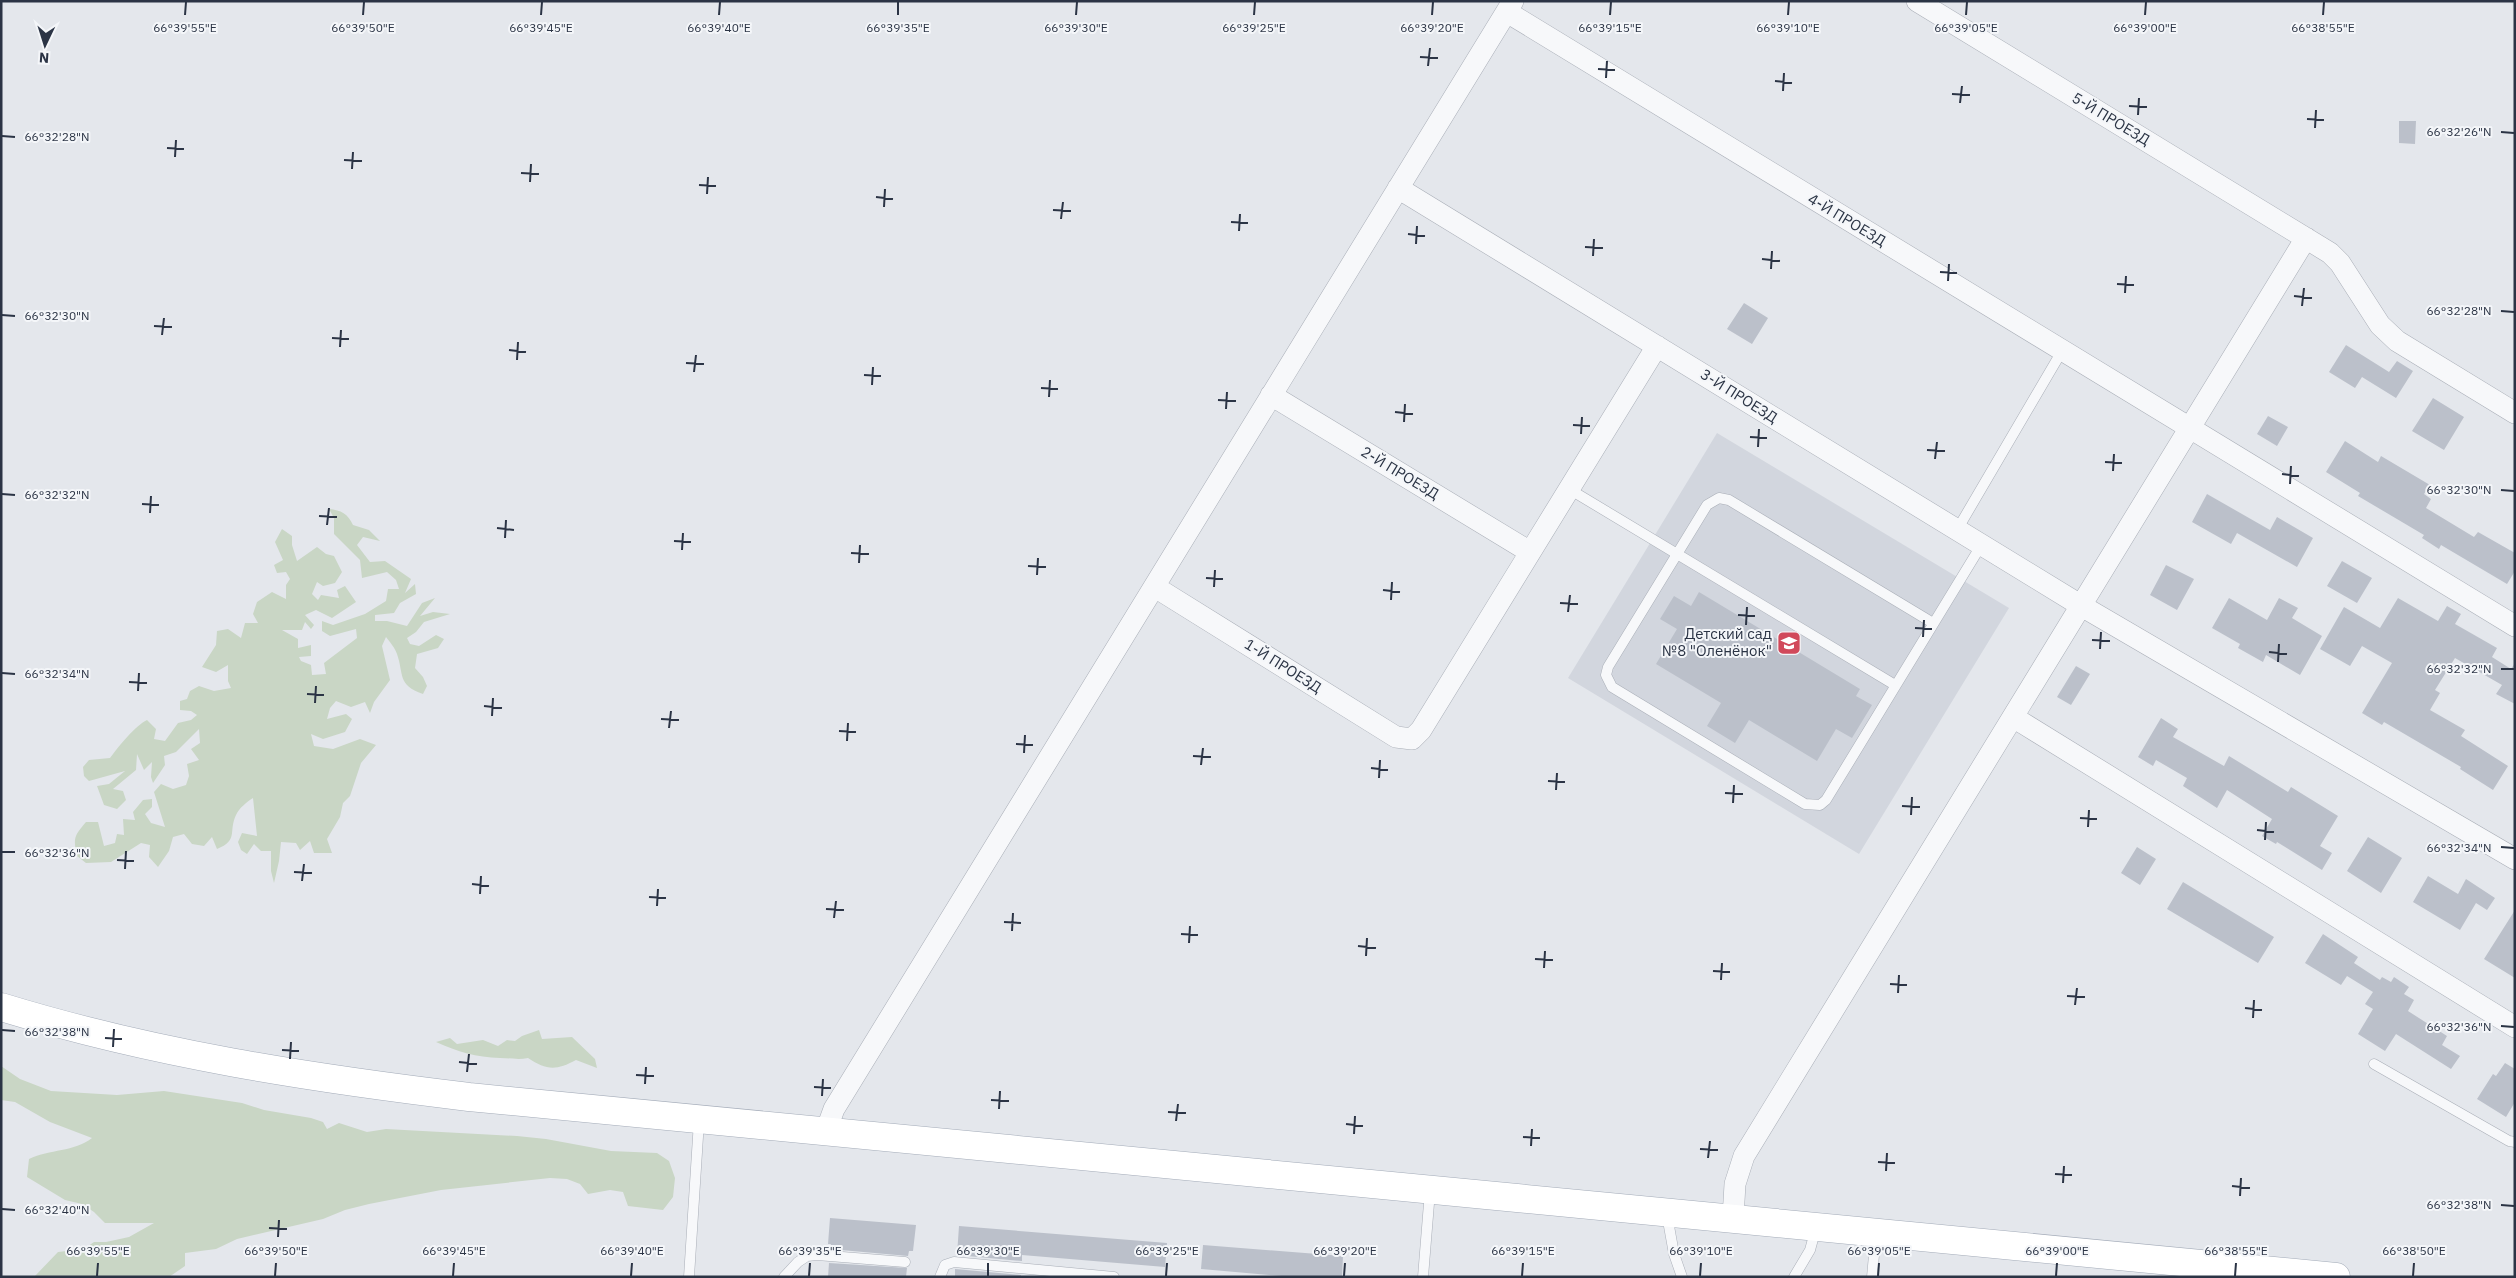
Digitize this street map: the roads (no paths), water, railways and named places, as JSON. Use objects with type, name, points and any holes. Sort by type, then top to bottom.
[{"type":"main road","points":[[1,1007],[74,1029],[252,1068],[351,1083],[700,1119],[2336,1277]]},
{"type":"street","name":"5-Й ПРОЕЗД","points":[[1917,1],[2330,253],[2340,263],[2380,325],[2397,341],[2515,413]]},
{"type":"street","points":[[826,1131],[834,1109],[1510,7]]},
{"type":"street","name":"4-Й ПРОЕЗД","points":[[1510,7],[2062,351],[2515,626]]},
{"type":"street","name":"3-Й ПРОЕЗД","points":[[1398,188],[2080,605],[2515,859]]},
{"type":"street","points":[[1733,1218],[1735,1184],[1744,1156],[2306,238]]},
{"type":"street","points":[[1530,552],[1657,346]]},
{"type":"street","name":"2-Й ПРОЕЗД","points":[[1271,394],[1530,552]]},
{"type":"street","name":"1-Й ПРОЕЗД","points":[[1155,587],[1396,737],[1412,738],[1421,730],[1530,552]]},
{"type":"street","points":[[2012,717],[2515,1027]]},
{"type":"lane","points":[[1956,530],[2062,351]]},
{"type":"lane","points":[[1569,489],[1895,685]]},
{"type":"lane","points":[[1933,623],[1729,500],[1719,498],[1707,505],[1608,667],[1606,674],[1612,686],[1797,799],[1812,806],[1820,805],[1826,800],[1982,544]]},
{"type":"lane","points":[[2374,1064],[2509,1141],[2515,1142]]},
{"type":"lane","points":[[689,1277],[700,1119]]},
{"type":"lane","points":[[1423,1277],[1430,1189]]},
{"type":"lane","points":[[1667,1212],[1674,1254],[1682,1277]]},
{"type":"lane","points":[[1794,1277],[1810,1250],[1816,1226]]},
{"type":"lane","points":[[1872,1277],[1876,1232]]},
{"type":"lane","points":[[784,1277],[807,1256],[905,1262]]},
{"type":"lane","points":[[940,1277],[945,1265],[954,1262],[1114,1277]]},
{"type":"place","name":"Детский сад №8 \"Оленёнок\"","points":[[1789,643]]}]
